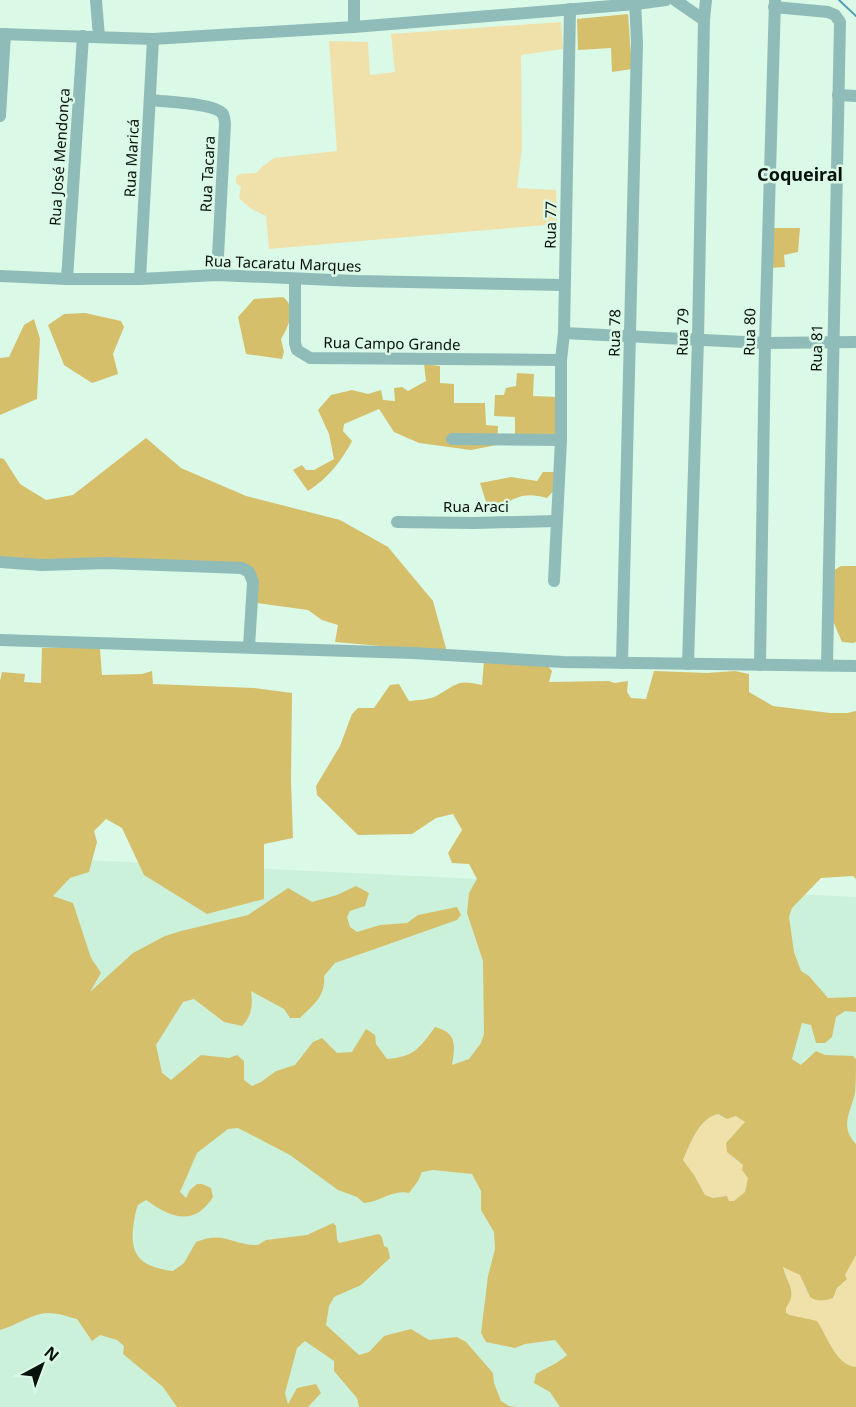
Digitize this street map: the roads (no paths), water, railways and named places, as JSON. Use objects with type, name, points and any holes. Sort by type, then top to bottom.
[{"type":"street","points":[[96,0],[99,37]]},
{"type":"street","points":[[354,0],[354,27]]},
{"type":"street","points":[[0,116],[3,34],[153,39],[354,27],[666,0]]},
{"type":"street","points":[[675,0],[704,20]]},
{"type":"street","name":"Rua 79","points":[[688,664],[706,0]]},
{"type":"street","name":"Rua 78","points":[[622,663],[638,43],[635,2]]},
{"type":"street","name":"Rua 81","points":[[774,4],[835,15],[839,19],[841,33],[832,341],[827,665]]},
{"type":"street","name":"Rua 80","points":[[760,665],[765,343],[774,4]]},
{"type":"street","name":"Rua 77","points":[[554,580],[561,440],[561,360],[564,333],[570,9]]},
{"type":"street","name":"Rua José Mendonça","points":[[67,279],[83,36]]},
{"type":"street","name":"Rua Maricá","points":[[140,279],[153,39]]},
{"type":"street","points":[[838,95],[856,96]]},
{"type":"street","name":"Rua Tacara","points":[[151,100],[207,107],[224,115],[217,275]]},
{"type":"street","name":"Rua Tacaratu Marques","points":[[0,276],[140,279],[217,275],[564,285]]},
{"type":"street","name":"Rua Campo Grande","points":[[295,279],[295,343],[297,350],[310,358],[561,360]]},
{"type":"street","points":[[564,333],[765,343],[856,342]]},
{"type":"street","points":[[452,439],[561,440]]},
{"type":"street","name":"Rua Araci","points":[[397,522],[474,523],[556,520]]},
{"type":"street","points":[[0,562],[242,568],[249,572],[253,582],[249,647]]},
{"type":"street","points":[[0,640],[413,653],[563,662],[856,666]]},
{"type":"waterway","points":[[839,0],[856,16]]},
{"type":"district","name":"Coqueiral","points":[[800,175]]}]
